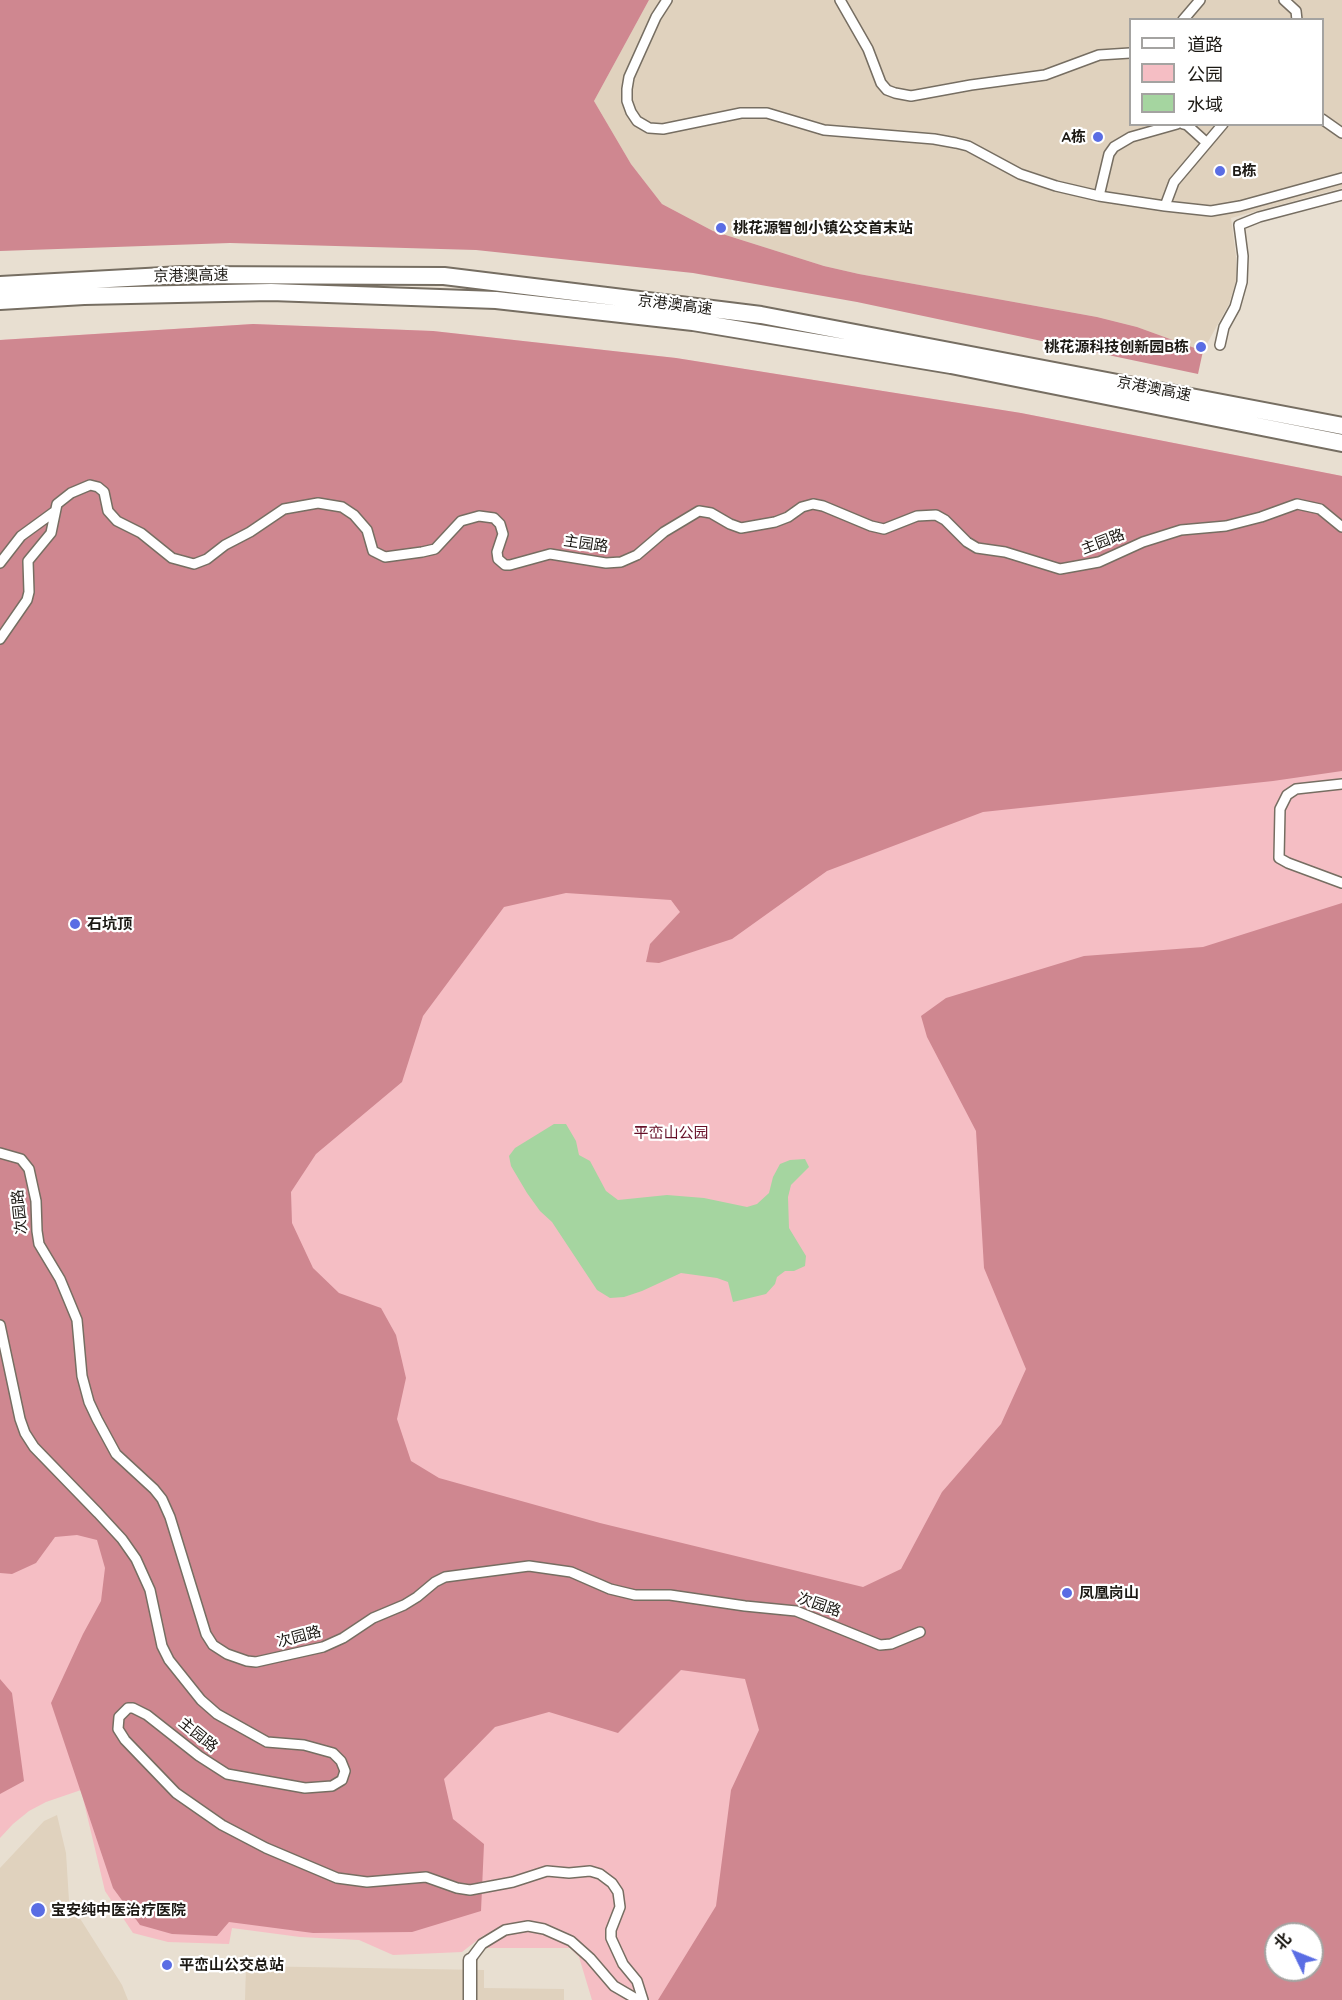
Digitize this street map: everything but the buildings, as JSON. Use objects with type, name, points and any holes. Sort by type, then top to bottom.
[{"type":"highway","name":"京港澳高速","points":[[0,285],[182,275],[444,276],[761,315],[1342,426]]},
{"type":"highway","name":"京港澳高速","points":[[0,301],[84,296],[271,292],[508,302],[693,322],[951,365],[1342,443]]},
{"type":"street","points":[[667,0],[656,17],[627,83],[629,107],[638,121],[654,129],[741,113],[767,113],[812,128],[835,132],[934,139],[956,143],[968,146],[1020,174],[1056,186],[1099,196],[1165,206],[1220,211],[1342,178]]},
{"type":"street","points":[[840,0],[868,49],[881,83],[887,90],[911,96],[1045,75],[1099,55],[1129,53]]},
{"type":"street","points":[[1185,18],[1200,0]]},
{"type":"street","points":[[1284,0],[1296,11],[1297,18]]},
{"type":"street","points":[[1324,120],[1342,133]]},
{"type":"street","points":[[1099,196],[1109,154],[1114,147],[1131,137],[1170,126]]},
{"type":"street","points":[[1188,126],[1207,143]]},
{"type":"street","points":[[1165,206],[1174,182],[1221,126]]},
{"type":"street","points":[[1220,345],[1224,327],[1235,307],[1242,282],[1243,256],[1239,225],[1259,217],[1342,195]]},
{"type":"street","name":"主园路","points":[[0,639],[27,600],[28,561],[51,533],[54,512],[59,501],[76,490],[90,485],[98,487],[105,494],[107,508],[117,521],[141,533],[172,558],[194,564],[207,559],[225,545],[250,532],[284,509],[318,503],[342,507],[350,512],[364,527],[373,550],[385,557],[435,549],[461,521],[479,516],[494,518],[500,524],[503,534],[497,552],[498,559],[505,565],[550,554],[597,562],[621,562],[637,555],[672,527],[699,512],[711,513],[741,528],[775,522],[802,507],[813,504],[878,528],[889,528],[917,516],[936,515],[977,548],[1011,554],[1060,568],[1099,562],[1143,542],[1187,528],[1226,526],[1297,504],[1320,509],[1342,527]]},
{"type":"street","points":[[0,563],[21,536],[54,512]]},
{"type":"street","points":[[1342,784],[1296,789],[1287,795],[1280,809],[1279,858],[1342,883]]},
{"type":"street","name":"次园路","points":[[0,1153],[21,1159],[29,1168],[36,1201],[39,1244],[60,1279],[77,1320],[82,1376],[97,1419],[116,1455],[162,1499],[170,1517],[206,1634],[213,1644],[227,1654],[256,1662],[323,1647],[343,1638],[374,1618],[404,1605],[435,1582],[446,1577],[530,1566],[571,1572],[610,1588],[635,1595],[670,1594],[745,1606],[796,1611],[880,1645],[891,1644],[920,1632]]},
{"type":"street","name":"主园路","points":[[0,1325],[25,1433],[34,1447],[99,1513],[136,1559],[150,1590],[162,1646],[169,1660],[201,1700],[217,1714],[267,1742],[304,1745],[333,1753],[345,1767],[344,1776],[332,1786],[305,1788],[227,1774],[147,1715],[133,1708],[128,1708],[119,1717],[118,1729],[125,1740],[176,1792],[222,1826],[266,1848],[337,1878],[368,1882],[426,1877],[470,1890],[513,1882],[547,1871],[569,1873],[585,1871],[600,1874],[612,1883],[618,1892],[620,1907],[611,1930],[611,1938],[623,1964],[637,1981],[640,2000]]},
{"type":"street","name":"主园路","points":[[470,1960],[482,1944],[505,1930],[528,1926],[544,1929],[571,1941],[590,1958],[614,1986],[640,2000]]},
{"type":"street","points":[[470,1960],[470,2000]]},
{"type":"shaded area","points":[[0,0],[649,0],[594,101],[631,164],[662,204],[713,231],[824,266],[1097,317],[1137,327],[1203,351],[1198,374],[857,302],[693,273],[476,250],[230,243],[0,251]]},
{"type":"shaded area","points":[[649,0],[1342,0],[1342,188],[1231,218],[1236,257],[1236,281],[1229,304],[1203,351],[1137,327],[1097,317],[859,274],[824,266],[713,231],[662,204],[631,164],[594,101]]},
{"type":"shaded area","name":"平峦山公园","points":[[253,324],[433,331],[676,358],[1021,413],[1342,476],[1342,771],[1273,781],[983,812],[827,871],[732,939],[659,963],[646,962],[650,944],[680,912],[671,900],[566,893],[504,907],[423,1016],[402,1082],[316,1154],[291,1192],[292,1223],[313,1268],[339,1293],[381,1308],[396,1335],[406,1378],[397,1419],[411,1461],[439,1478],[600,1523],[863,1587],[901,1569],[942,1492],[1001,1424],[1026,1369],[984,1268],[976,1131],[927,1037],[921,1016],[946,998],[1084,956],[1203,947],[1342,903],[1342,2000],[658,2000],[716,1906],[731,1790],[759,1730],[745,1679],[681,1670],[618,1733],[549,1712],[495,1727],[444,1779],[453,1819],[484,1844],[481,1911],[412,1932],[313,1933],[229,1922],[217,1936],[172,1934],[140,1925],[113,1888],[51,1703],[101,1601],[105,1568],[97,1540],[77,1535],[55,1537],[36,1563],[12,1574],[0,1573],[0,340]]},
{"type":"shaded area","points":[[0,1679],[12,1693],[24,1781],[0,1794]]},
{"type":"shaded area","name":"宝安纯中医治疗医院","points":[[57,1815],[66,1853],[69,1901],[122,1985],[128,2000],[0,2000],[0,1868],[44,1821]]},
{"type":"shaded area","points":[[246,1966],[484,1970],[484,1988],[564,1989],[564,2000],[245,2000]]},
{"type":"green space","name":"平峦山公园","points":[[253,324],[433,331],[676,358],[1021,413],[1342,476],[1342,2000],[592,2000],[579,1957],[570,1948],[488,1948],[484,1935],[462,1952],[393,1955],[359,1940],[300,1937],[232,1928],[229,1944],[168,1942],[133,1933],[105,1891],[81,1790],[46,1802],[29,1811],[0,1838],[0,340]]},
{"type":"water","points":[[554,1124],[566,1124],[576,1141],[579,1155],[590,1161],[606,1191],[618,1200],[667,1195],[704,1198],[747,1207],[757,1204],[769,1193],[773,1177],[780,1164],[790,1160],[805,1159],[809,1167],[791,1185],[788,1197],[789,1228],[806,1256],[805,1266],[794,1271],[785,1271],[777,1277],[775,1284],[766,1294],[733,1302],[728,1282],[717,1278],[681,1273],[642,1291],[624,1297],[610,1298],[597,1290],[552,1222],[540,1211],[527,1193],[511,1166],[509,1156],[515,1148]]},
{"type":"place","name":"A栋","points":[[1098,137]]},
{"type":"place","name":"B栋","points":[[1220,171]]},
{"type":"place","name":"桃花源智创小镇公交首末站","points":[[721,228]]},
{"type":"place","name":"桃花源科技创新园B栋","points":[[1201,347]]},
{"type":"place","name":"石坑顶","points":[[75,924]]},
{"type":"place","name":"凤凰岗山","points":[[1067,1593]]},
{"type":"place","name":"宝安纯中医治疗医院","points":[[38,1910]]},
{"type":"place","name":"平峦山公交总站","points":[[167,1965]]}]
